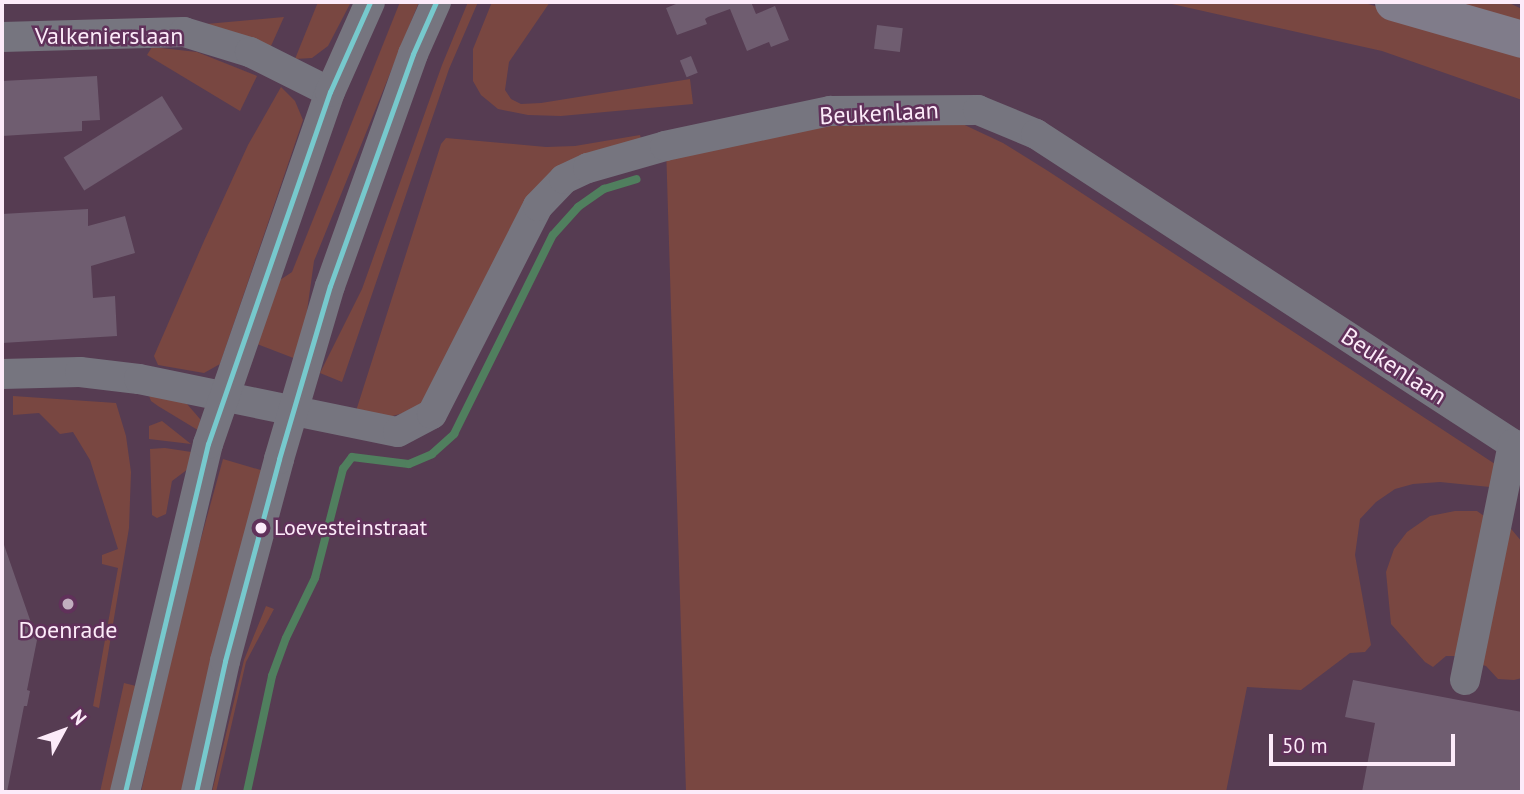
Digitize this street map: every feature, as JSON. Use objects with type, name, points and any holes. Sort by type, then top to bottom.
[{"type":"main road","points":[[1393,2],[1522,38]]},
{"type":"street","points":[[125,792],[151,670],[208,444],[330,92],[370,2]]},
{"type":"street","points":[[196,792],[225,661],[293,410],[330,286],[413,54],[436,2]]},
{"type":"street","name":"Valkenierslaan","points":[[2,37],[184,32],[250,52],[330,92]]},
{"type":"street","name":"Beukenlaan","points":[[2,374],[79,372],[139,379],[398,432],[432,414],[538,206],[564,179],[665,146],[830,111],[978,110],[1036,134],[1518,447]]},
{"type":"street","points":[[1465,680],[1518,447]]},
{"type":"shaded area","points":[[318,2],[351,2],[328,46],[312,58],[295,59]]},
{"type":"shaded area","points":[[400,2],[419,2],[314,261],[301,354],[296,359],[257,344],[277,282],[292,272]]},
{"type":"shaded area","points":[[468,2],[478,2],[449,69],[342,382],[320,373],[362,289],[442,65]]},
{"type":"shaded area","points":[[492,2],[550,2],[509,62],[505,90],[511,99],[521,104],[541,103],[690,79],[693,104],[561,116],[528,115],[498,109],[481,95],[473,81],[473,49]]},
{"type":"shaded area","points":[[1163,2],[1361,2],[1522,48],[1522,100],[1382,51]]},
{"type":"shaded area","points":[[1439,2],[1507,2],[1522,9],[1522,26]]},
{"type":"shaded area","points":[[284,17],[271,46],[195,25]]},
{"type":"shaded area","points":[[152,47],[197,52],[257,76],[240,111],[147,55]]},
{"type":"shaded area","points":[[281,87],[295,101],[303,120],[220,364],[204,373],[158,365],[154,356],[204,241],[248,145]]},
{"type":"shaded area","points":[[954,120],[1003,143],[1048,171],[1495,464],[1490,487],[1440,482],[1413,484],[1395,489],[1376,502],[1360,519],[1355,555],[1371,645],[1365,652],[1350,653],[1301,690],[1247,687],[1226,792],[686,792],[666,146],[752,128]]},
{"type":"shaded area","points":[[640,135],[642,142],[588,156],[425,401],[407,412],[389,417],[356,411],[441,144],[446,138],[546,147],[575,146]]},
{"type":"shaded area","points":[[148,393],[187,404],[200,419],[201,432],[151,401]]},
{"type":"shaded area","points":[[13,396],[116,403],[126,436],[131,472],[129,528],[99,708],[93,706],[118,568],[102,564],[102,555],[118,549],[90,460],[73,432],[60,434],[39,413],[13,415]]},
{"type":"shaded area","points":[[162,421],[191,444],[149,439],[149,426]]},
{"type":"shaded area","points":[[165,448],[198,453],[196,463],[172,481],[166,514],[157,518],[152,515],[150,449]]},
{"type":"shaded area","points":[[223,459],[264,471],[182,792],[141,792],[182,607]]},
{"type":"shaded area","points":[[1455,511],[1477,511],[1484,516],[1458,656],[1446,656],[1433,667],[1425,662],[1391,624],[1386,572],[1394,549],[1407,532],[1430,516]]},
{"type":"shaded area","points":[[1507,524],[1522,542],[1522,678],[1514,680],[1498,679],[1486,666],[1476,663]]},
{"type":"shaded area","points":[[266,606],[274,609],[246,662],[216,792],[212,792],[244,660]]},
{"type":"shaded area","points":[[124,683],[136,686],[115,792],[100,792]]},
{"type":"building","points":[[681,2],[751,2],[756,14],[775,6],[789,40],[771,47],[769,42],[747,51],[730,9],[708,17],[705,19],[707,24],[677,35],[666,8]]},
{"type":"building","points":[[877,25],[903,28],[900,52],[874,49]]},
{"type":"building","points":[[691,56],[698,73],[687,77],[680,60]]},
{"type":"building","points":[[97,76],[100,120],[82,121],[82,131],[2,136],[2,81]]},
{"type":"building","points":[[162,96],[183,129],[84,191],[64,157]]},
{"type":"building","points":[[88,209],[88,226],[125,216],[135,253],[91,266],[93,298],[115,296],[117,336],[2,343],[2,214]]},
{"type":"building","points":[[2,539],[37,640],[27,690],[30,691],[27,706],[24,706],[7,792],[2,792]]},
{"type":"building","points":[[1353,680],[1522,712],[1522,792],[1362,792],[1375,723],[1345,717]]},
{"type":"waterway","points":[[247,792],[272,676],[286,638],[315,578],[343,469],[352,457],[409,464],[432,454],[454,434],[553,235],[578,207],[604,189],[636,179]]},
{"type":"transit line","points":[[125,792],[208,444],[330,92],[370,2]]},
{"type":"transit line","points":[[196,792],[225,661],[279,459],[330,286],[413,54],[436,2]]},
{"type":"place","name":"Loevesteinstraat","points":[[261,528]]},
{"type":"place","name":"Doenrade","points":[[68,604]]}]
